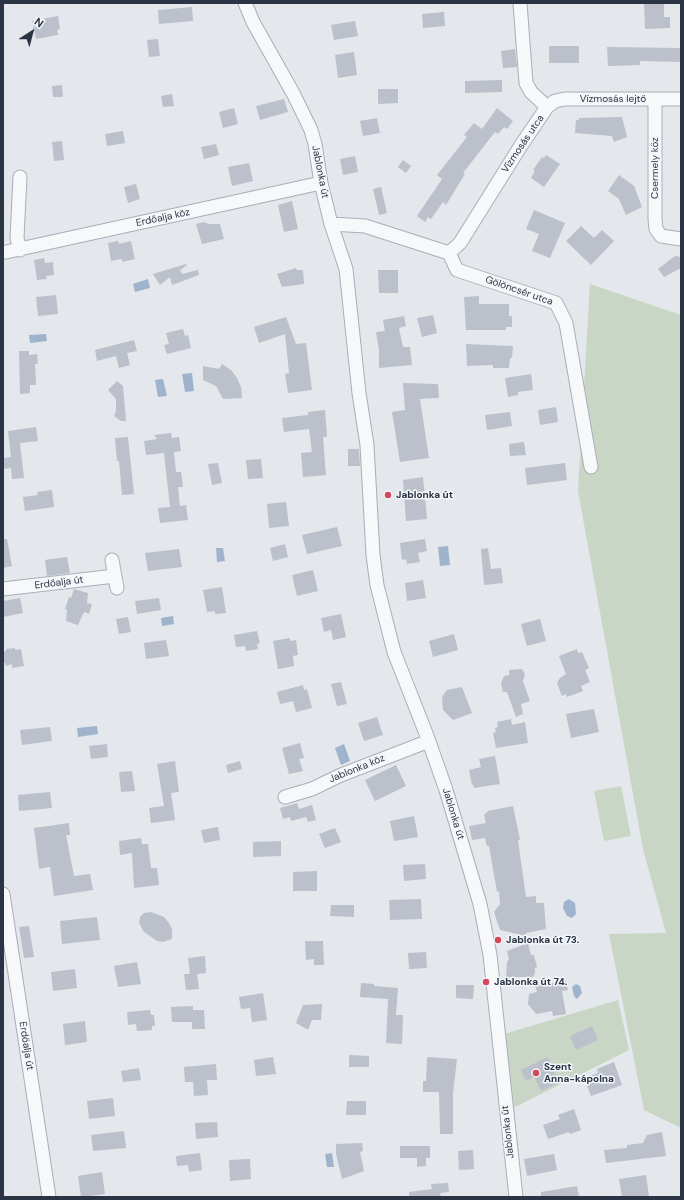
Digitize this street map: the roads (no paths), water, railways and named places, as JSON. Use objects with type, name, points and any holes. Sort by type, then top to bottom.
[{"type":"street","name":"Jablonka út","points":[[245,3],[253,22],[294,95],[311,130],[315,144],[321,183],[331,224],[342,253],[348,285],[359,393],[367,444],[372,556],[377,585],[394,652],[429,741],[463,847],[480,904],[487,934],[516,1197]]},
{"type":"street","name":"Vízmosás utca","points":[[449,253],[460,243],[547,107],[531,92],[526,83],[520,3]]},
{"type":"street","name":"Vízmosás lejtő","points":[[547,107],[555,101],[565,99],[681,99]]},
{"type":"street","name":"Csermely köz","points":[[655,99],[656,229],[661,236],[681,240]]},
{"type":"street","points":[[20,177],[17,238],[20,250]]},
{"type":"street","name":"Erdőalja köz","points":[[6,252],[321,183]]},
{"type":"street","points":[[331,224],[365,226],[449,253]]},
{"type":"street","name":"Gölöncsér utca","points":[[449,253],[457,270],[556,303],[566,323],[591,467]]},
{"type":"street","name":"Erdőalja út","points":[[3,590],[116,582],[112,560]]},
{"type":"street","name":"Jablonka köz","points":[[285,798],[312,789],[341,775],[429,741]]},
{"type":"street","name":"Erdőalja út","points":[[3,894],[49,1197]]},
{"type":"water","points":[[148,279],[150,288],[135,292],[133,284]]},
{"type":"water","points":[[46,334],[47,341],[30,343],[29,335]]},
{"type":"water","points":[[192,373],[194,391],[185,392],[182,374]]},
{"type":"water","points":[[163,379],[167,396],[158,397],[155,380]]},
{"type":"water","points":[[448,546],[450,565],[440,566],[438,547]]},
{"type":"water","points":[[216,548],[223,548],[225,561],[217,562]]},
{"type":"water","points":[[173,616],[174,624],[162,626],[161,618]]},
{"type":"water","points":[[97,726],[98,734],[78,737],[77,728]]},
{"type":"water","points":[[344,744],[350,761],[341,765],[335,748]]},
{"type":"water","points":[[569,899],[575,903],[576,914],[572,918],[567,916],[563,908],[564,902]]},
{"type":"water","points":[[576,984],[580,986],[582,993],[577,999],[574,996],[572,987]]},
{"type":"water","points":[[332,1153],[334,1167],[327,1167],[325,1154]]},
{"type":"place","name":"Jablonka út","points":[[388,495]]},
{"type":"place","name":"Jablonka út 73.","points":[[498,940]]},
{"type":"place","name":"Jablonka út 74.","points":[[486,982]]},
{"type":"place","name":"Szent Anna-kápolna","points":[[536,1073]]}]
